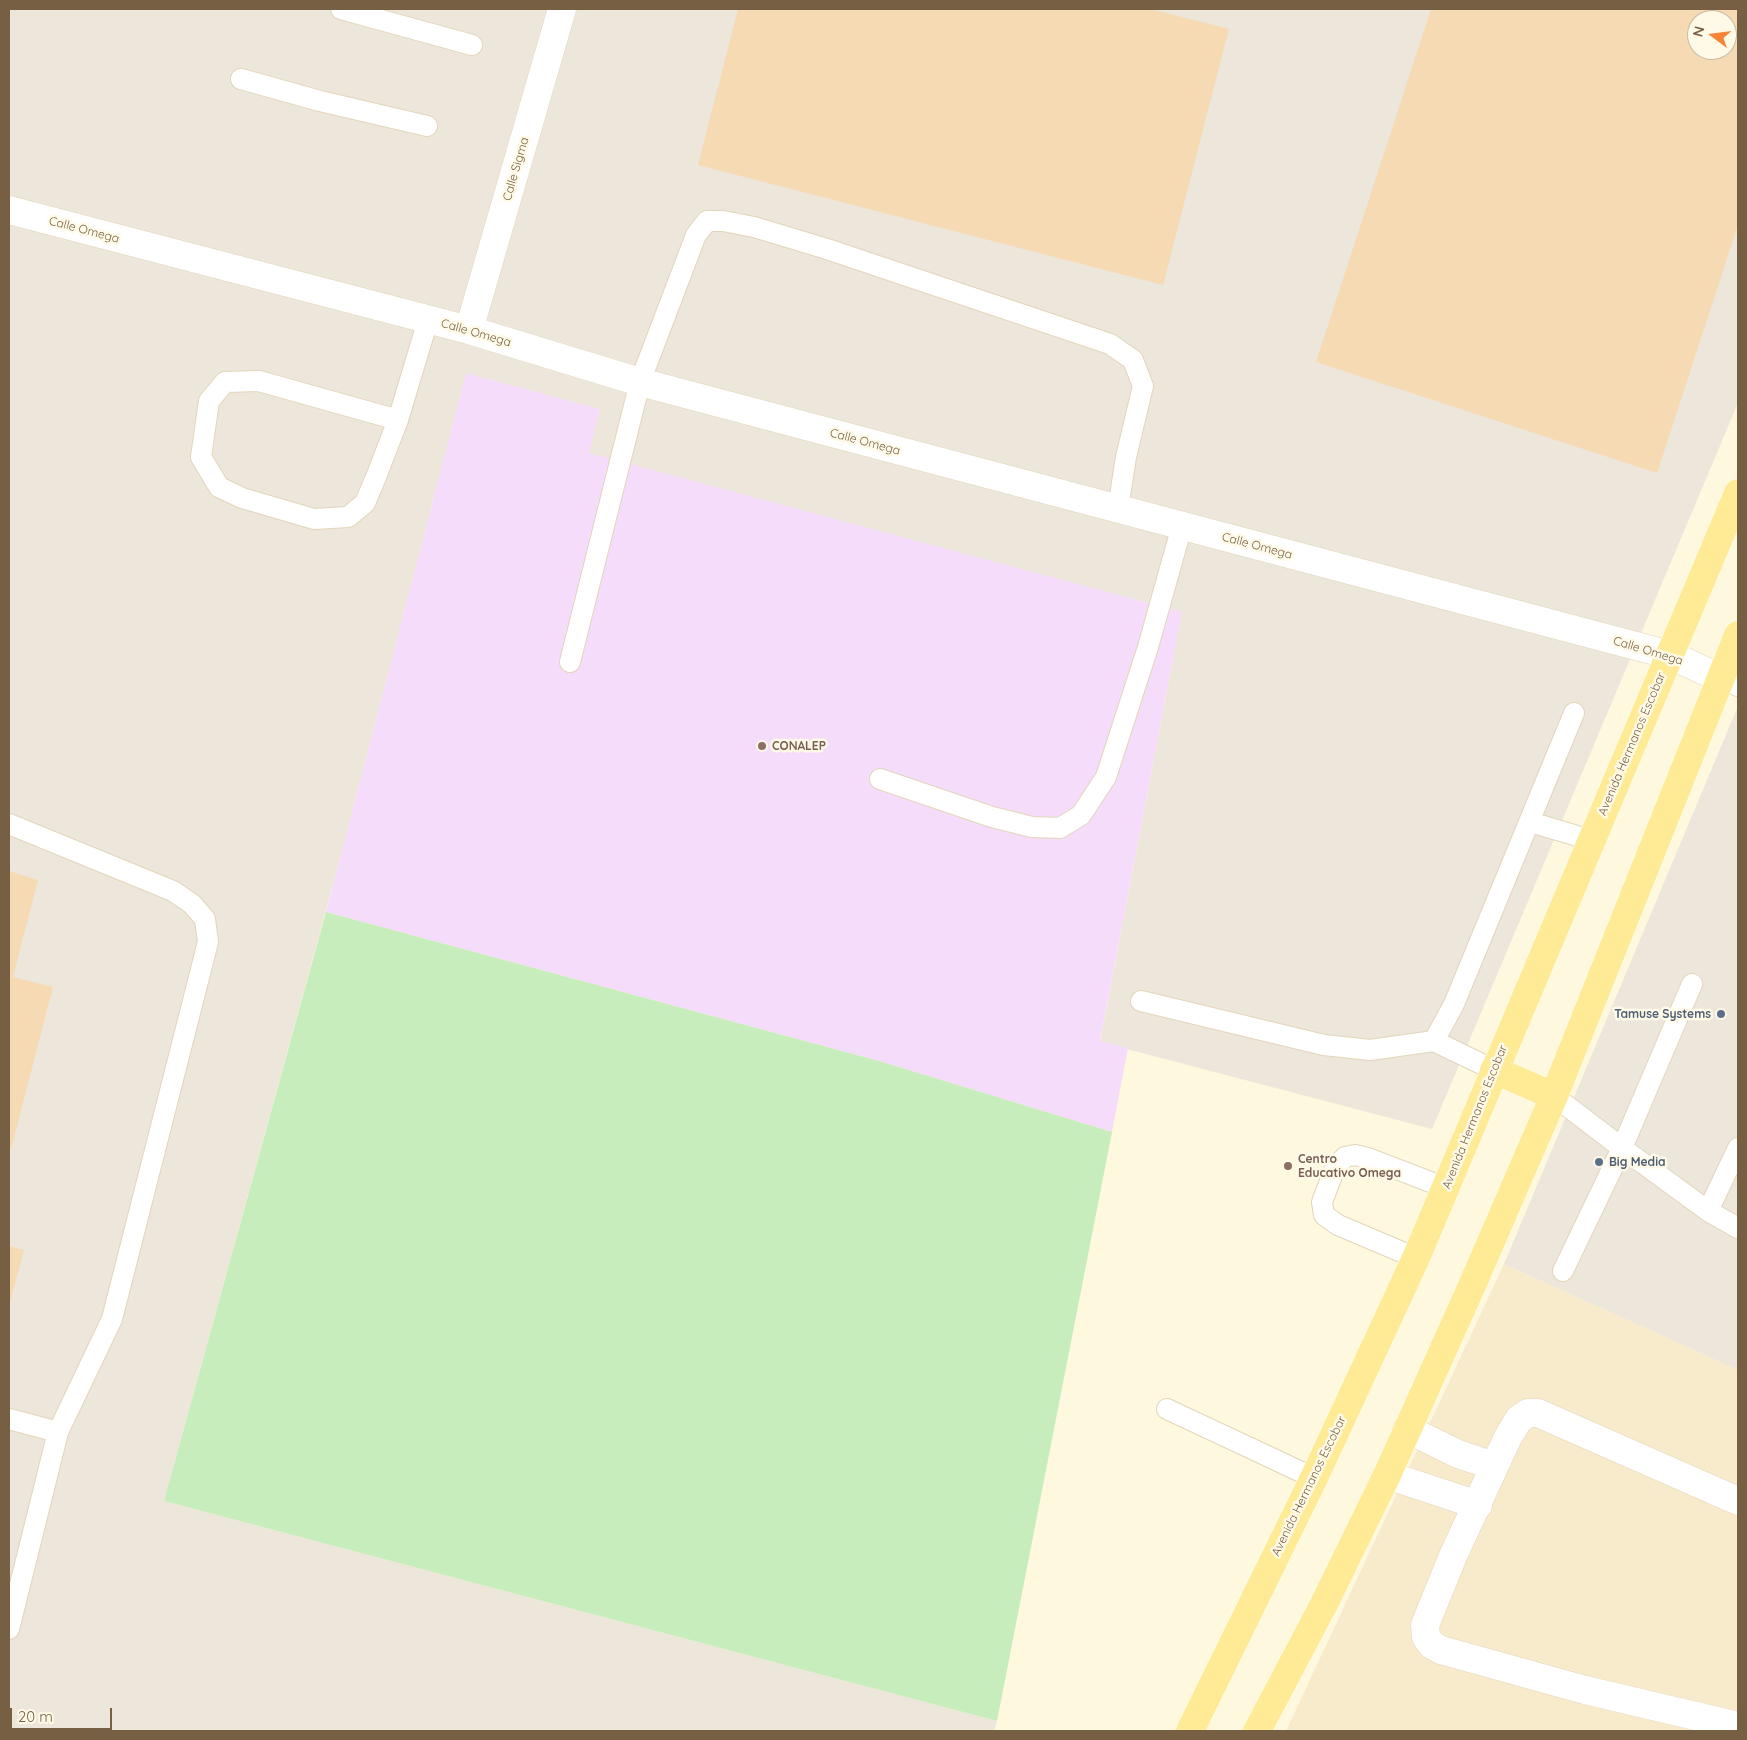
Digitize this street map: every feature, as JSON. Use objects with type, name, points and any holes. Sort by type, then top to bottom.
[{"type":"main road","name":"Avenida Hermanos Escobar","points":[[1197,1729],[1416,1258],[1738,493]]},
{"type":"main road","points":[[1257,1731],[1324,1604],[1387,1475],[1554,1096],[1729,682],[1738,635]]},
{"type":"main road","points":[[1494,1070],[1554,1096]]},
{"type":"street","name":"Calle Sigma","points":[[469,330],[562,9]]},
{"type":"street","name":"Calle Omega","points":[[9,210],[469,330],[640,382],[1670,655],[1729,682]]},
{"type":"street","points":[[1738,1501],[1538,1413],[1528,1413],[1519,1419],[1494,1466],[1478,1506],[1453,1556],[1425,1625],[1426,1637],[1432,1645],[1442,1650],[1585,1690],[1738,1726]]},
{"type":"street","points":[[1407,1429],[1458,1454],[1494,1466]]},
{"type":"street","points":[[1387,1475],[1478,1506]]},
{"type":"lane","points":[[341,9],[472,45]]},
{"type":"lane","points":[[241,79],[320,101],[427,126]]},
{"type":"lane","points":[[570,662],[640,382],[696,236],[707,221],[723,221],[754,227],[948,289],[1110,344],[1133,360],[1143,386],[1126,457],[1118,509]]},
{"type":"lane","points":[[398,420],[259,381],[225,382],[209,401],[201,458],[219,487],[242,498],[314,519],[348,517],[365,503],[398,420],[428,320]]},
{"type":"lane","points":[[880,779],[992,818],[1032,827],[1060,828],[1080,815],[1106,777],[1148,647],[1182,526]]},
{"type":"lane","points":[[1434,1041],[1454,1004],[1574,713]]},
{"type":"lane","points":[[1530,822],[1591,840]]},
{"type":"lane","points":[[9,824],[172,891],[192,904],[205,919],[208,942],[112,1319],[58,1432],[9,1628]]},
{"type":"lane","points":[[1563,1271],[1622,1148],[1692,984]]},
{"type":"lane","points":[[1141,1000],[1268,1034],[1324,1045],[1370,1050],[1434,1041],[1494,1070]]},
{"type":"lane","points":[[1554,1096],[1708,1211],[1738,1228]]},
{"type":"lane","points":[[1708,1211],[1738,1148]]},
{"type":"lane","points":[[1416,1258],[1338,1225],[1324,1215],[1322,1202],[1334,1168],[1345,1157],[1361,1157],[1446,1188]]},
{"type":"lane","points":[[1167,1409],[1314,1478]]},
{"type":"lane","points":[[9,1420],[58,1432]]},
{"type":"shaded area","points":[[9,9],[1738,9],[1738,403],[1432,1129],[1100,1042],[1182,612],[588,453],[600,409],[466,373],[334,881],[164,1501],[997,1721],[994,1731],[9,1731]]},
{"type":"shaded area","name":"CONALEP","points":[[466,373],[600,409],[589,453],[1182,612],[1100,1041],[1128,1048],[1112,1132],[879,1061],[326,912]]},
{"type":"shaded area","points":[[1738,706],[1738,1370],[1504,1264]]},
{"type":"shaded area","points":[[1504,1264],[1738,1370],[1738,1731],[1286,1731]]},
{"type":"green space","points":[[326,912],[879,1061],[1112,1132],[997,1721],[164,1501]]},
{"type":"building","points":[[738,9],[1151,9],[1229,29],[1163,285],[698,165]]},
{"type":"building","points":[[1431,9],[1738,9],[1738,225],[1657,473],[1316,362]]},
{"type":"building","points":[[9,871],[38,880],[13,977],[53,987],[11,1149],[9,1149]]},
{"type":"building","points":[[9,1246],[24,1250],[9,1306]]},
{"type":"place","name":"CONALEP","points":[[762,746]]},
{"type":"place","name":"Tamuse Systems","points":[[1721,1014]]},
{"type":"place","name":"Big Media","points":[[1599,1162]]},
{"type":"place","name":"Centro Educativo Omega","points":[[1288,1166]]}]
